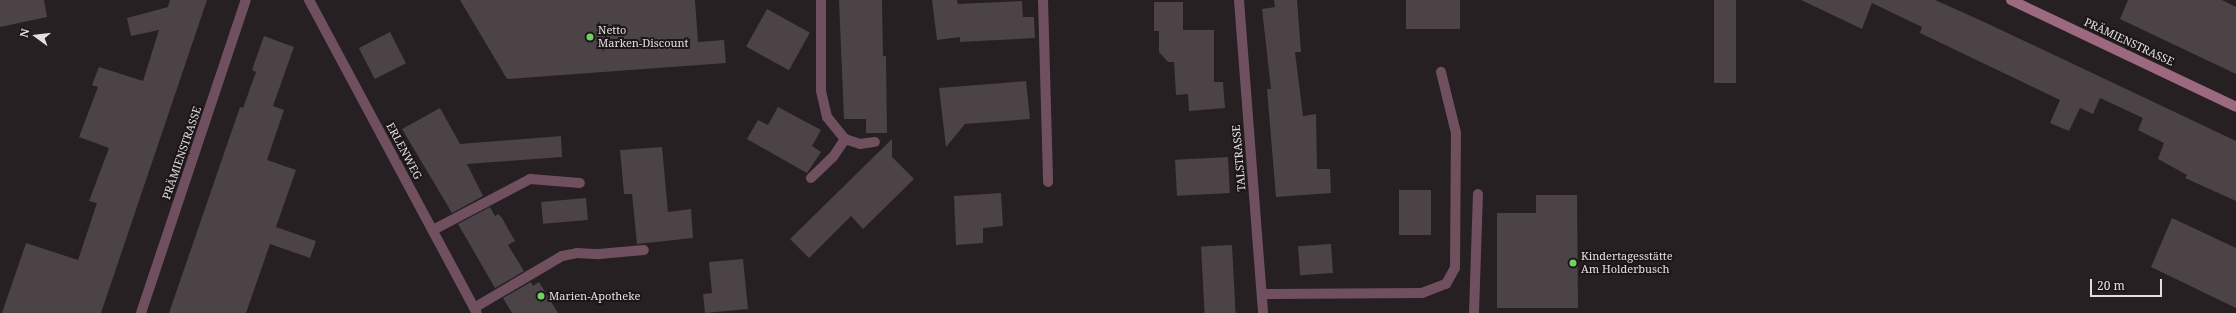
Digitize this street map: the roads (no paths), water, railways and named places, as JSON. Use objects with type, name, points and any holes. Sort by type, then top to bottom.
[{"type":"street","name":"PRÄMIENSTRASSE","points":[[141,313],[246,0]]},
{"type":"street","name":"ERLENWEG","points":[[309,0],[476,311]]},
{"type":"street","points":[[821,0],[821,91],[827,117],[845,139],[860,144],[875,142]]},
{"type":"street","points":[[1043,0],[1048,182]]},
{"type":"street","name":"TALSTRASSE","points":[[1239,0],[1263,313]]},
{"type":"street","name":"PRÄMIENSTRASSE","points":[[2011,0],[2236,107]]},
{"type":"street","points":[[1262,294],[1422,293],[1446,284],[1455,268],[1456,133],[1441,72]]},
{"type":"street","points":[[811,178],[833,157],[845,139]]},
{"type":"street","points":[[433,230],[530,180],[580,183]]},
{"type":"street","points":[[1474,313],[1478,194]]},
{"type":"street","points":[[476,311],[562,256],[577,253],[599,254],[644,250]]},
{"type":"place","name":"Netto Marken-Discount","points":[[590,37]]},
{"type":"place","name":"Kindertagesstätte Am Holderbusch","points":[[1573,263]]},
{"type":"place","name":"Marien-Apotheke","points":[[541,296]]}]
